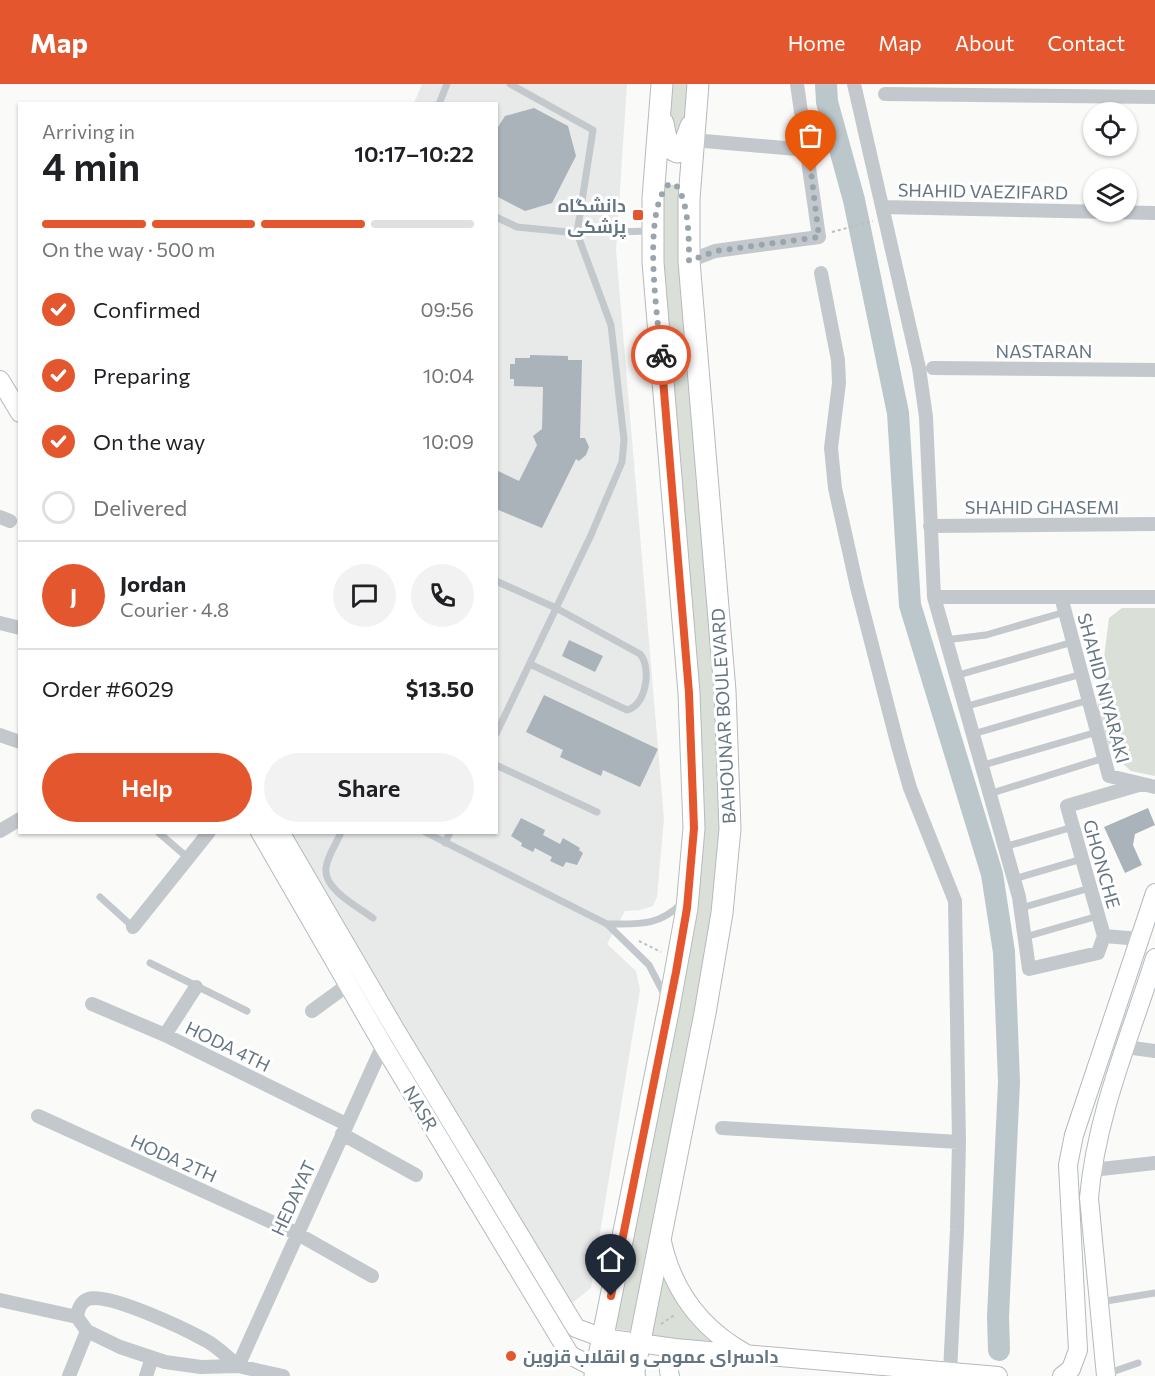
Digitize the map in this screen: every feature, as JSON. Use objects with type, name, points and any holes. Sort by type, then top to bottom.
[{"type":"main road","points":[[661,90],[668,144],[671,150],[677,152],[687,137],[697,91]]},
{"type":"main road","name":"BAHOUNAR BOULEVARD","points":[[596,1372],[669,1007],[688,897],[694,828],[693,761],[653,234],[653,198],[661,90]]},
{"type":"main road","name":"BAHOUNAR BOULEVARD","points":[[634,1376],[722,913],[730,829],[725,691],[689,261],[689,199],[697,91]]},
{"type":"main road","points":[[653,234],[660,196],[669,184],[676,185],[681,191],[689,236]]},
{"type":"main road","points":[[0,380],[18,410]]},
{"type":"main road","name":"NASR","points":[[261,834],[384,1045],[570,1355],[596,1372],[634,1376]]},
{"type":"main road","name":"NASR","points":[[281,834],[395,1029],[576,1328],[603,1338],[639,1344],[998,1376]]},
{"type":"main road","points":[[1062,1376],[1071,1369],[1078,1350],[1068,1165],[1072,1145],[1155,893]]},
{"type":"main road","points":[[1105,1369],[1089,1198],[1092,1170],[1104,1117],[1155,961]]},
{"type":"main road","points":[[661,1233],[670,1271],[689,1305],[716,1334],[750,1355]]},
{"type":"main road","points":[[1073,1262],[1088,1292],[1095,1364],[1105,1369]]},
{"type":"main road","points":[[670,1376],[668,1363],[675,1348]]},
{"type":"street","points":[[689,261],[716,251],[819,237],[797,84]]},
{"type":"street","points":[[854,84],[919,368],[926,417],[934,597],[980,766],[1014,879],[1021,908],[1029,969],[1098,953],[1104,936]]},
{"type":"street","points":[[885,94],[1155,97]]},
{"type":"street","points":[[693,140],[808,150]]},
{"type":"street","name":"SHAHID VAEZIFARD","points":[[882,207],[1155,213]]},
{"type":"street","points":[[821,273],[838,360],[839,383],[831,448],[835,488],[857,587],[910,788],[955,901],[959,1142],[950,1372]]},
{"type":"street","name":"NASTARAN","points":[[933,368],[1155,370]]},
{"type":"street","name":"SHAHID GHASEMI","points":[[930,526],[1155,524]]},
{"type":"street","points":[[934,597],[1155,597]]},
{"type":"street","name":"SHAHID NIYARAKI","points":[[1061,597],[1109,776],[1149,786]]},
{"type":"street","points":[[0,623],[18,628]]},
{"type":"street","points":[[0,735],[18,741]]},
{"type":"street","name":"GHONCHE","points":[[1140,939],[1104,936],[1067,806],[1149,786]]},
{"type":"street","points":[[0,831],[18,820]]},
{"type":"street","points":[[133,927],[207,834]]},
{"type":"street","points":[[312,1011],[349,984]]},
{"type":"street","points":[[165,1035],[196,987]]},
{"type":"street","name":"HODA 4TH","points":[[92,1004],[165,1035],[344,1129],[416,1175]]},
{"type":"street","name":"HEDAYAT","points":[[237,1366],[384,1045]]},
{"type":"street","points":[[1126,1047],[1155,1051]]},
{"type":"street","name":"HODA 2TH","points":[[38,1116],[296,1233],[372,1276]]},
{"type":"street","points":[[722,1128],[959,1142]]},
{"type":"street","points":[[1092,1170],[1155,1163]]},
{"type":"street","points":[[77,1317],[79,1307],[86,1300],[99,1297],[153,1316],[207,1341],[237,1366]]},
{"type":"street","points":[[0,1300],[77,1317],[87,1331],[120,1347],[165,1362],[201,1367],[237,1366],[283,1376]]},
{"type":"street","points":[[69,1376],[87,1331]]},
{"type":"street","points":[[146,1376],[152,1358]]},
{"type":"lane","points":[[440,102],[447,84]]},
{"type":"lane","points":[[498,730],[622,462],[624,440],[611,325],[577,233],[593,130],[510,84]]},
{"type":"lane","points":[[498,218],[517,228],[577,233],[653,234]]},
{"type":"lane","points":[[498,582],[556,608],[640,654],[646,660],[647,669],[639,703],[633,709],[627,710],[530,664]]},
{"type":"lane","points":[[945,640],[986,635],[1065,612]]},
{"type":"lane","points":[[955,676],[1073,642]]},
{"type":"lane","points":[[964,707],[1082,674]]},
{"type":"lane","points":[[972,735],[1089,700]]},
{"type":"lane","points":[[980,766],[1097,732]]},
{"type":"lane","points":[[988,794],[1104,758]]},
{"type":"lane","points":[[498,766],[597,812]]},
{"type":"lane","points":[[1004,847],[1073,827]]},
{"type":"lane","points":[[160,834],[188,858]]},
{"type":"lane","points":[[340,834],[326,867],[327,877],[332,886],[373,918]]},
{"type":"lane","points":[[428,834],[607,924],[649,965],[669,1007]]},
{"type":"lane","points":[[445,843],[449,834]]},
{"type":"lane","points":[[1014,879],[1082,859]]},
{"type":"lane","points":[[1021,908],[1090,888]]},
{"type":"lane","points":[[100,897],[133,927]]},
{"type":"lane","points":[[607,924],[652,922],[674,910],[688,897]]},
{"type":"lane","points":[[1025,938],[1098,916]]},
{"type":"lane","points":[[150,963],[247,1011]]},
{"type":"lane","points":[[1098,1303],[1155,1293]]},
{"type":"lane","points":[[1105,1369],[1138,1363]]},
{"type":"path","points":[[837,230],[872,221]]},
{"type":"path","points":[[656,1327],[689,1305]]},
{"type":"shaded area","points":[[422,84],[627,84],[616,250],[664,819],[657,897],[653,906],[625,911],[607,944],[636,971],[640,990],[591,1288],[567,1307],[288,834],[498,834],[498,102],[414,102]]},
{"type":"shaded area","points":[[662,84],[698,84],[680,150],[661,95]]},
{"type":"shaded area","points":[[669,185],[676,185],[681,191],[730,829],[665,1255],[729,1344],[675,1348],[640,1333],[605,1327],[694,828],[653,262],[664,189]]},
{"type":"shaded area","points":[[1122,608],[1155,608],[1155,776],[1131,771],[1111,753],[1097,713],[1109,618]]},
{"type":"building","points":[[534,108],[568,126],[576,156],[552,203],[525,211],[498,197],[498,127],[505,116]]},
{"type":"building","points":[[530,355],[568,356],[568,360],[582,360],[580,438],[585,438],[589,447],[586,455],[579,461],[576,459],[542,528],[498,510],[498,471],[519,481],[537,445],[533,436],[542,429],[543,387],[514,386],[514,379],[510,379],[510,364],[515,364],[515,358],[530,358]]},
{"type":"building","points":[[569,640],[603,656],[595,672],[562,656]]},
{"type":"building","points":[[544,695],[658,749],[640,787],[603,770],[601,776],[560,757],[563,750],[526,732]]},
{"type":"building","points":[[1148,808],[1155,825],[1135,834],[1133,845],[1142,865],[1125,873],[1104,827]]},
{"type":"building","points":[[521,818],[545,830],[543,835],[560,844],[563,838],[580,848],[579,850],[583,853],[577,865],[566,862],[563,867],[550,861],[552,857],[535,848],[533,852],[521,846],[522,843],[511,836]]},
{"type":"waterway","points":[[826,84],[827,102],[854,200],[898,413],[910,605],[992,874],[1004,952],[1009,1082],[998,1317],[999,1350]]},
{"type":"way so far","points":[[661,355],[653,237],[656,213],[664,189],[669,184],[676,185],[681,191],[689,236],[689,261],[716,251],[819,237],[811,172]]},
{"type":"place","name":"دانشگاه پزشکی","points":[[638,215]]},
{"type":"place","name":"دادسرای عمومی و انقلاب قزوین","points":[[511,1356]]},
{"type":"route","points":[[611,1296],[676,972],[687,908],[694,828],[689,693],[661,355]]}]
